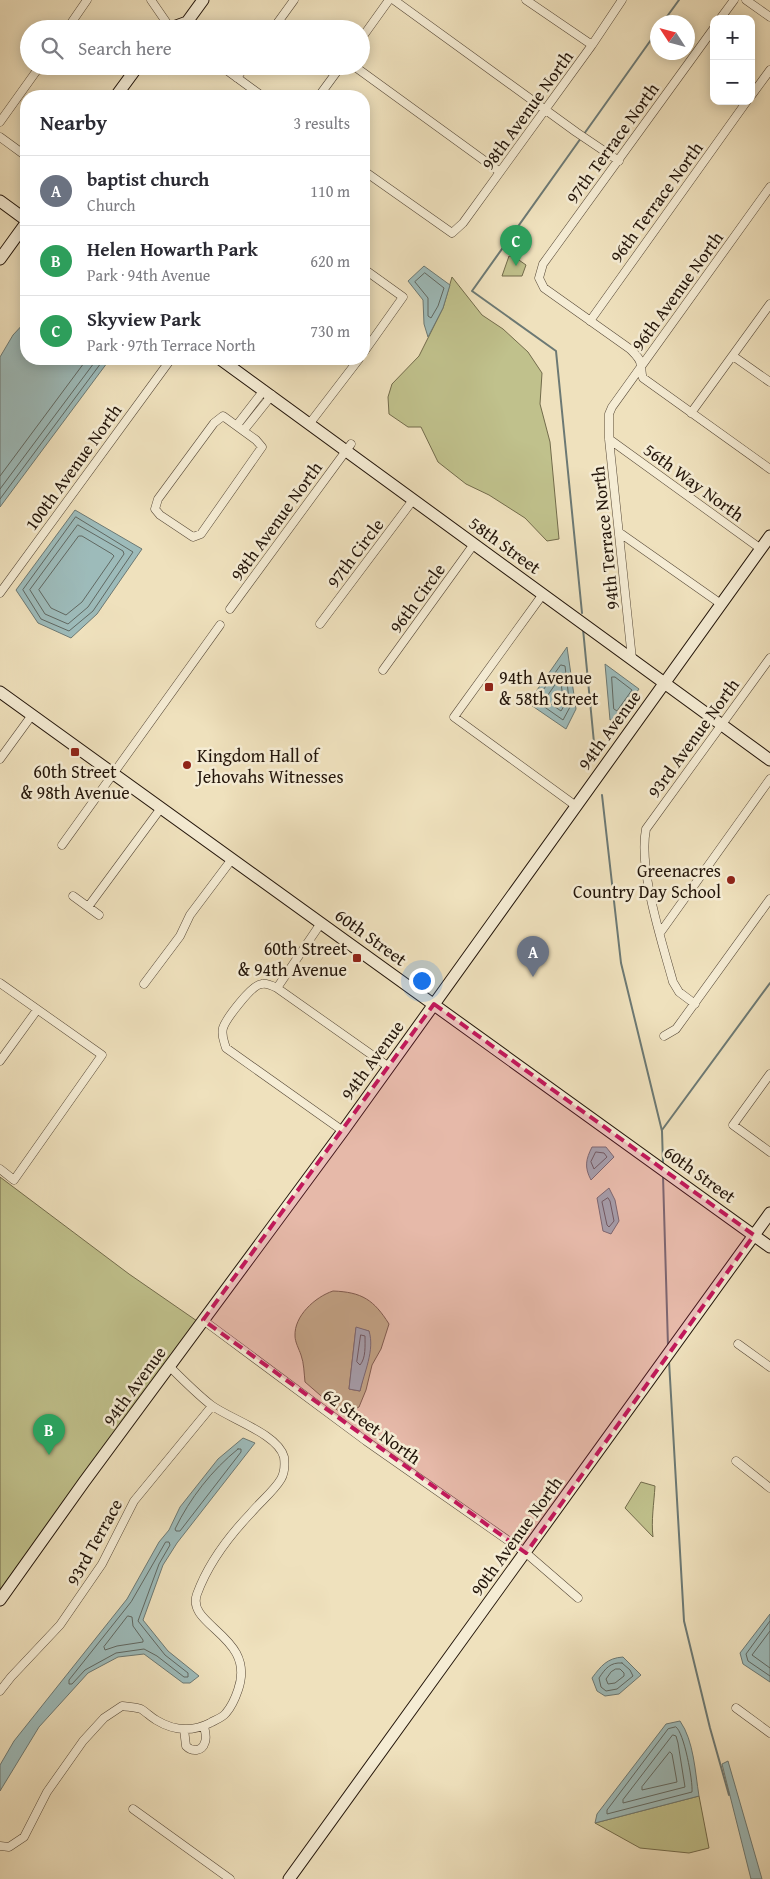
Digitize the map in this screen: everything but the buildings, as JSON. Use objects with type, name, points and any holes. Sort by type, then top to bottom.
[{"type":"street","points":[[73,20],[87,0]]},
{"type":"street","points":[[151,0],[164,20]]},
{"type":"street","points":[[188,20],[203,0]]},
{"type":"street","points":[[280,20],[294,0]]},
{"type":"street","points":[[370,27],[390,0]]},
{"type":"street","points":[[394,0],[588,141],[619,161]]},
{"type":"street","points":[[526,0],[592,45]]},
{"type":"street","name":"98th Avenue North","points":[[370,175],[452,233],[463,224],[592,45],[622,0]]},
{"type":"street","points":[[723,15],[734,0]]},
{"type":"street","points":[[746,0],[770,17]]},
{"type":"street","name":"97th Terrace North","points":[[590,321],[544,288],[539,278],[543,264],[710,34]]},
{"type":"street","points":[[755,91],[770,70]]},
{"type":"street","points":[[23,90],[34,75]]},
{"type":"street","points":[[120,90],[131,75]]},
{"type":"street","points":[[233,75],[254,90]]},
{"type":"street","points":[[323,90],[334,75]]},
{"type":"street","points":[[366,75],[500,172]]},
{"type":"street","points":[[0,122],[20,94]]},
{"type":"street","name":"96th Terrace North","points":[[590,321],[744,105]]},
{"type":"street","points":[[0,137],[20,152]]},
{"type":"street","name":"96th Avenue North","points":[[608,414],[770,187]]},
{"type":"street","points":[[0,201],[20,216]]},
{"type":"street","points":[[0,259],[20,230]]},
{"type":"street","points":[[370,273],[403,297],[370,344]]},
{"type":"street","points":[[691,413],[770,304]]},
{"type":"street","points":[[590,321],[630,349],[638,357],[642,366],[641,374],[643,378],[770,469]]},
{"type":"street","points":[[733,356],[770,382]]},
{"type":"street","name":"100th Avenue North","points":[[0,594],[167,365]]},
{"type":"street","name":"58th Street","points":[[229,365],[310,423],[349,447],[413,500],[770,760]]},
{"type":"street","points":[[310,423],[354,365]]},
{"type":"street","points":[[237,425],[268,392]]},
{"type":"street","points":[[244,430],[268,392]]},
{"type":"street","name":"94th Terrace North","points":[[608,414],[609,440],[632,659]]},
{"type":"street","points":[[223,416],[244,430],[262,447],[201,534],[193,537],[160,515],[155,509],[158,499],[214,423],[223,416]]},
{"type":"street","name":"56th Way North","points":[[609,440],[761,549]]},
{"type":"street","name":"98th Avenue North","points":[[230,609],[349,447]]},
{"type":"street","name":"97th Circle","points":[[320,624],[413,500]]},
{"type":"street","points":[[620,533],[721,604]]},
{"type":"street","name":"94th Avenue","points":[[0,1600],[343,1131],[770,536]]},
{"type":"street","name":"96th Circle","points":[[384,670],[474,544]]},
{"type":"street","points":[[543,594],[454,717],[576,806]]},
{"type":"street","points":[[62,845],[220,624]]},
{"type":"street","name":"93rd Avenue North","points":[[660,933],[648,881],[644,838],[646,829],[770,658]]},
{"type":"street","name":"60th Street","points":[[0,692],[770,1247]]},
{"type":"street","points":[[0,759],[32,715]]},
{"type":"street","points":[[694,1004],[679,992],[673,982],[660,933],[770,779]]},
{"type":"street","points":[[88,907],[161,808]]},
{"type":"street","points":[[144,984],[180,936],[190,915],[232,859]]},
{"type":"street","points":[[72,896],[98,915]]},
{"type":"street","points":[[664,1036],[676,1029],[770,899]]},
{"type":"street","points":[[277,988],[321,923]]},
{"type":"street","points":[[0,983],[102,1055],[14,1180],[0,1169]]},
{"type":"street","points":[[343,1131],[226,1048],[222,1035],[224,1026],[254,987],[261,984],[277,988],[389,1067]]},
{"type":"street","points":[[0,1061],[37,1010]]},
{"type":"street","points":[[770,1074],[733,1125],[770,1152]]},
{"type":"street","name":"90th Avenue North","points":[[293,1877],[770,1213]]},
{"type":"street","name":"62 Street North","points":[[203,1320],[361,1437],[526,1552],[578,1598]]},
{"type":"street","points":[[738,1344],[770,1367]]},
{"type":"street","points":[[0,1846],[9,1847],[24,1837],[47,1792],[83,1741],[104,1718],[122,1706],[141,1710],[174,1728],[190,1730],[204,1726],[225,1715],[233,1703],[241,1682],[241,1662],[234,1649],[226,1638],[205,1621],[197,1609],[195,1598],[210,1566],[236,1529],[281,1480],[285,1469],[283,1455],[275,1444],[260,1433],[212,1406],[170,1367]]},
{"type":"street","name":"93rd Terrace","points":[[0,1691],[60,1625],[102,1564],[134,1501],[212,1406]]},
{"type":"street","points":[[736,1461],[770,1488]]},
{"type":"street","points":[[736,1708],[770,1732]]},
{"type":"street","points":[[184,1729],[185,1744],[190,1750],[196,1751],[202,1748],[205,1742],[204,1726]]},
{"type":"street","points":[[133,1809],[230,1879]]},
{"type":"highlighted area","points":[[434,1004],[754,1235],[526,1553],[203,1320]]},
{"type":"green space","points":[[509,256],[516,258],[526,265],[522,276],[502,276]]},
{"type":"green space","points":[[452,277],[482,315],[503,329],[528,352],[542,373],[540,404],[550,442],[559,539],[547,541],[525,518],[489,495],[466,484],[438,462],[421,427],[408,427],[389,414],[388,397],[392,384],[419,356],[443,308]]},
{"type":"green space","points":[[0,1177],[129,1274],[197,1321],[0,1590]]},
{"type":"green space","points":[[333,1291],[360,1296],[372,1303],[389,1324],[381,1349],[372,1365],[366,1390],[359,1407],[343,1415],[305,1382],[303,1361],[295,1338],[298,1321],[302,1315],[307,1308]],"holes":[[[356,1328],[369,1331],[360,1391],[349,1389]]]},
{"type":"green space","points":[[641,1482],[655,1486],[652,1518],[653,1537],[625,1508]]},
{"type":"green space","points":[[699,1796],[709,1848],[689,1853],[640,1848],[595,1823]]},
{"type":"water","points":[[424,266],[450,285],[443,308],[428,337],[424,324],[423,300],[408,281]]},
{"type":"water","points":[[20,327],[20,365],[106,365],[0,507],[0,357],[13,335]]},
{"type":"water","points":[[75,510],[142,549],[97,614],[71,638],[38,623],[16,590]]},
{"type":"water","points":[[567,647],[576,709],[566,729],[528,703]]},
{"type":"water","points":[[605,664],[639,689],[618,719],[610,720]]},
{"type":"water","points":[[592,1147],[606,1147],[614,1157],[591,1180],[587,1171],[587,1163]]},
{"type":"water","points":[[609,1188],[615,1200],[619,1221],[611,1234],[603,1231],[597,1198]]},
{"type":"water","points":[[356,1327],[369,1331],[371,1346],[360,1391],[349,1389]]},
{"type":"water","points":[[243,1438],[255,1443],[177,1543],[163,1565],[143,1620],[168,1651],[199,1676],[190,1683],[183,1683],[144,1654],[118,1657],[88,1673],[39,1727],[0,1791],[0,1765],[14,1741],[127,1599],[159,1542],[169,1530],[180,1507],[218,1459]]},
{"type":"water","points":[[770,1614],[770,1682],[743,1664],[740,1653]]},
{"type":"water","points":[[623,1657],[641,1675],[619,1694],[605,1696],[597,1691],[592,1678],[605,1663]]},
{"type":"water","points":[[680,1721],[691,1747],[699,1796],[595,1823],[597,1814],[666,1724]]},
{"type":"water","points":[[728,1761],[762,1879],[751,1879],[722,1764]]},
{"type":"waterway","points":[[668,15],[679,0]]},
{"type":"waterway","points":[[584,134],[650,41]]},
{"type":"waterway","points":[[581,138],[472,291],[556,351],[582,613]]},
{"type":"waterway","points":[[583,629],[595,753]]},
{"type":"waterway","points":[[602,795],[621,963],[662,1131],[663,1164]]},
{"type":"waterway","points":[[662,1130],[770,983]]},
{"type":"waterway","points":[[663,1176],[668,1346]]},
{"type":"waterway","points":[[669,1361],[684,1621],[710,1728],[729,1795]]},
{"type":"place","name":"Skyview Park","points":[[516,266]]},
{"type":"place","name":"94th Avenue & 58th Street","points":[[489,687]]},
{"type":"place","name":"60th Street & 98th Avenue","points":[[75,752]]},
{"type":"place","name":"Kingdom Hall of Jehovahs Witnesses","points":[[187,765]]},
{"type":"place","name":"Greenacres Country Day School","points":[[731,880]]},
{"type":"place","name":"60th Street & 94th Avenue","points":[[357,958]]},
{"type":"place","name":"baptist church","points":[[533,977]]},
{"type":"place","name":"Helen Howarth Park","points":[[49,1455]]}]
